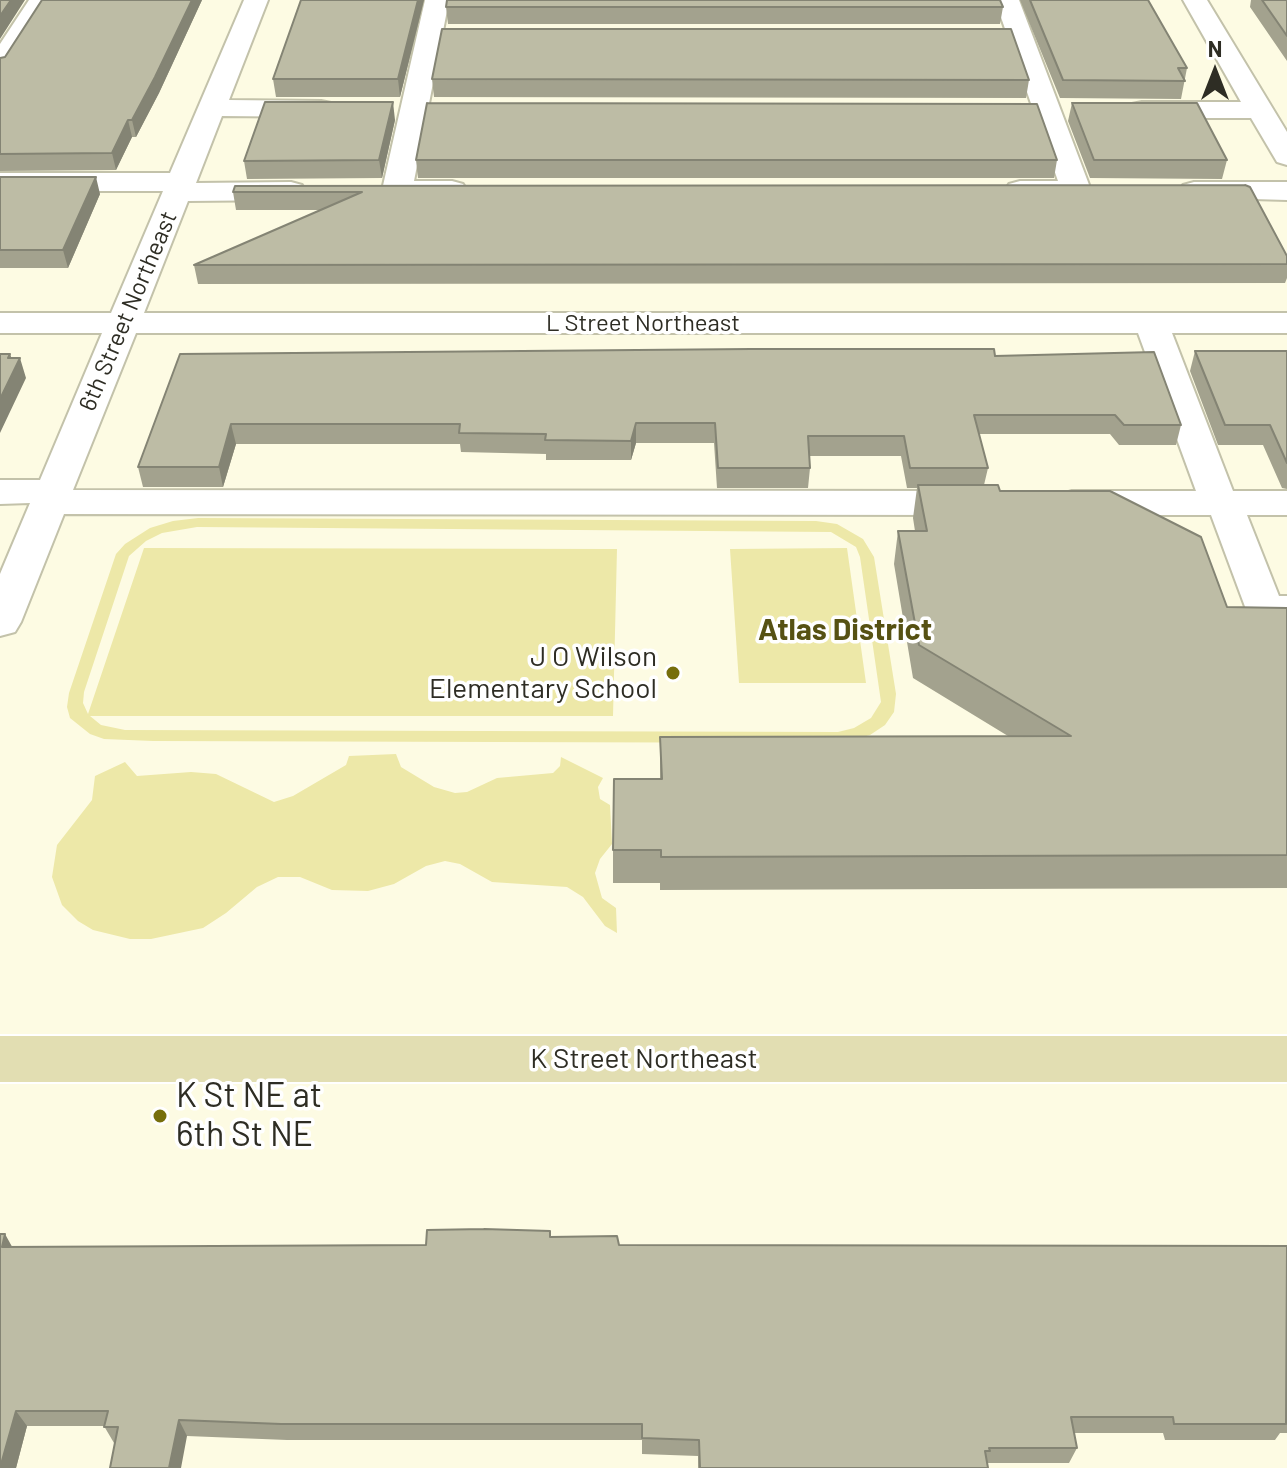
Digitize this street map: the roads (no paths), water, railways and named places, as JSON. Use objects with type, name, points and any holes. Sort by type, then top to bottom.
[{"type":"main road","name":"K Street Northeast","points":[[0,1059],[1287,1059]]},
{"type":"street","points":[[0,64],[41,0]]},
{"type":"street","name":"6th Street Northeast","points":[[0,622],[256,0]]},
{"type":"street","points":[[437,0],[414,109],[382,190],[476,190]]},
{"type":"street","points":[[1007,0],[1019,35],[1062,110],[1076,190]]},
{"type":"street","points":[[1195,0],[1287,156]]},
{"type":"street","points":[[430,35],[461,35]]},
{"type":"street","points":[[987,35],[1019,35]]},
{"type":"street","points":[[212,108],[352,109]]},
{"type":"street","points":[[383,109],[446,109]]},
{"type":"street","points":[[1016,110],[1062,110]]},
{"type":"street","points":[[1116,110],[1260,110]]},
{"type":"street","points":[[0,182],[324,191]]},
{"type":"street","points":[[997,190],[1108,190]]},
{"type":"street","points":[[1171,191],[1287,191]]},
{"type":"street","name":"L Street Northeast","points":[[0,323],[1287,323]]},
{"type":"street","points":[[1151,323],[1264,610],[1287,610]]},
{"type":"street","points":[[0,492],[52,497],[1028,503],[1224,510],[1287,503]]},
{"type":"place","name":"J O Wilson Elementary School","points":[[673,673]]},
{"type":"place","name":"K St NE at 6th St NE","points":[[160,1116]]},
{"type":"district","name":"Atlas District","points":[[845,630]]}]
